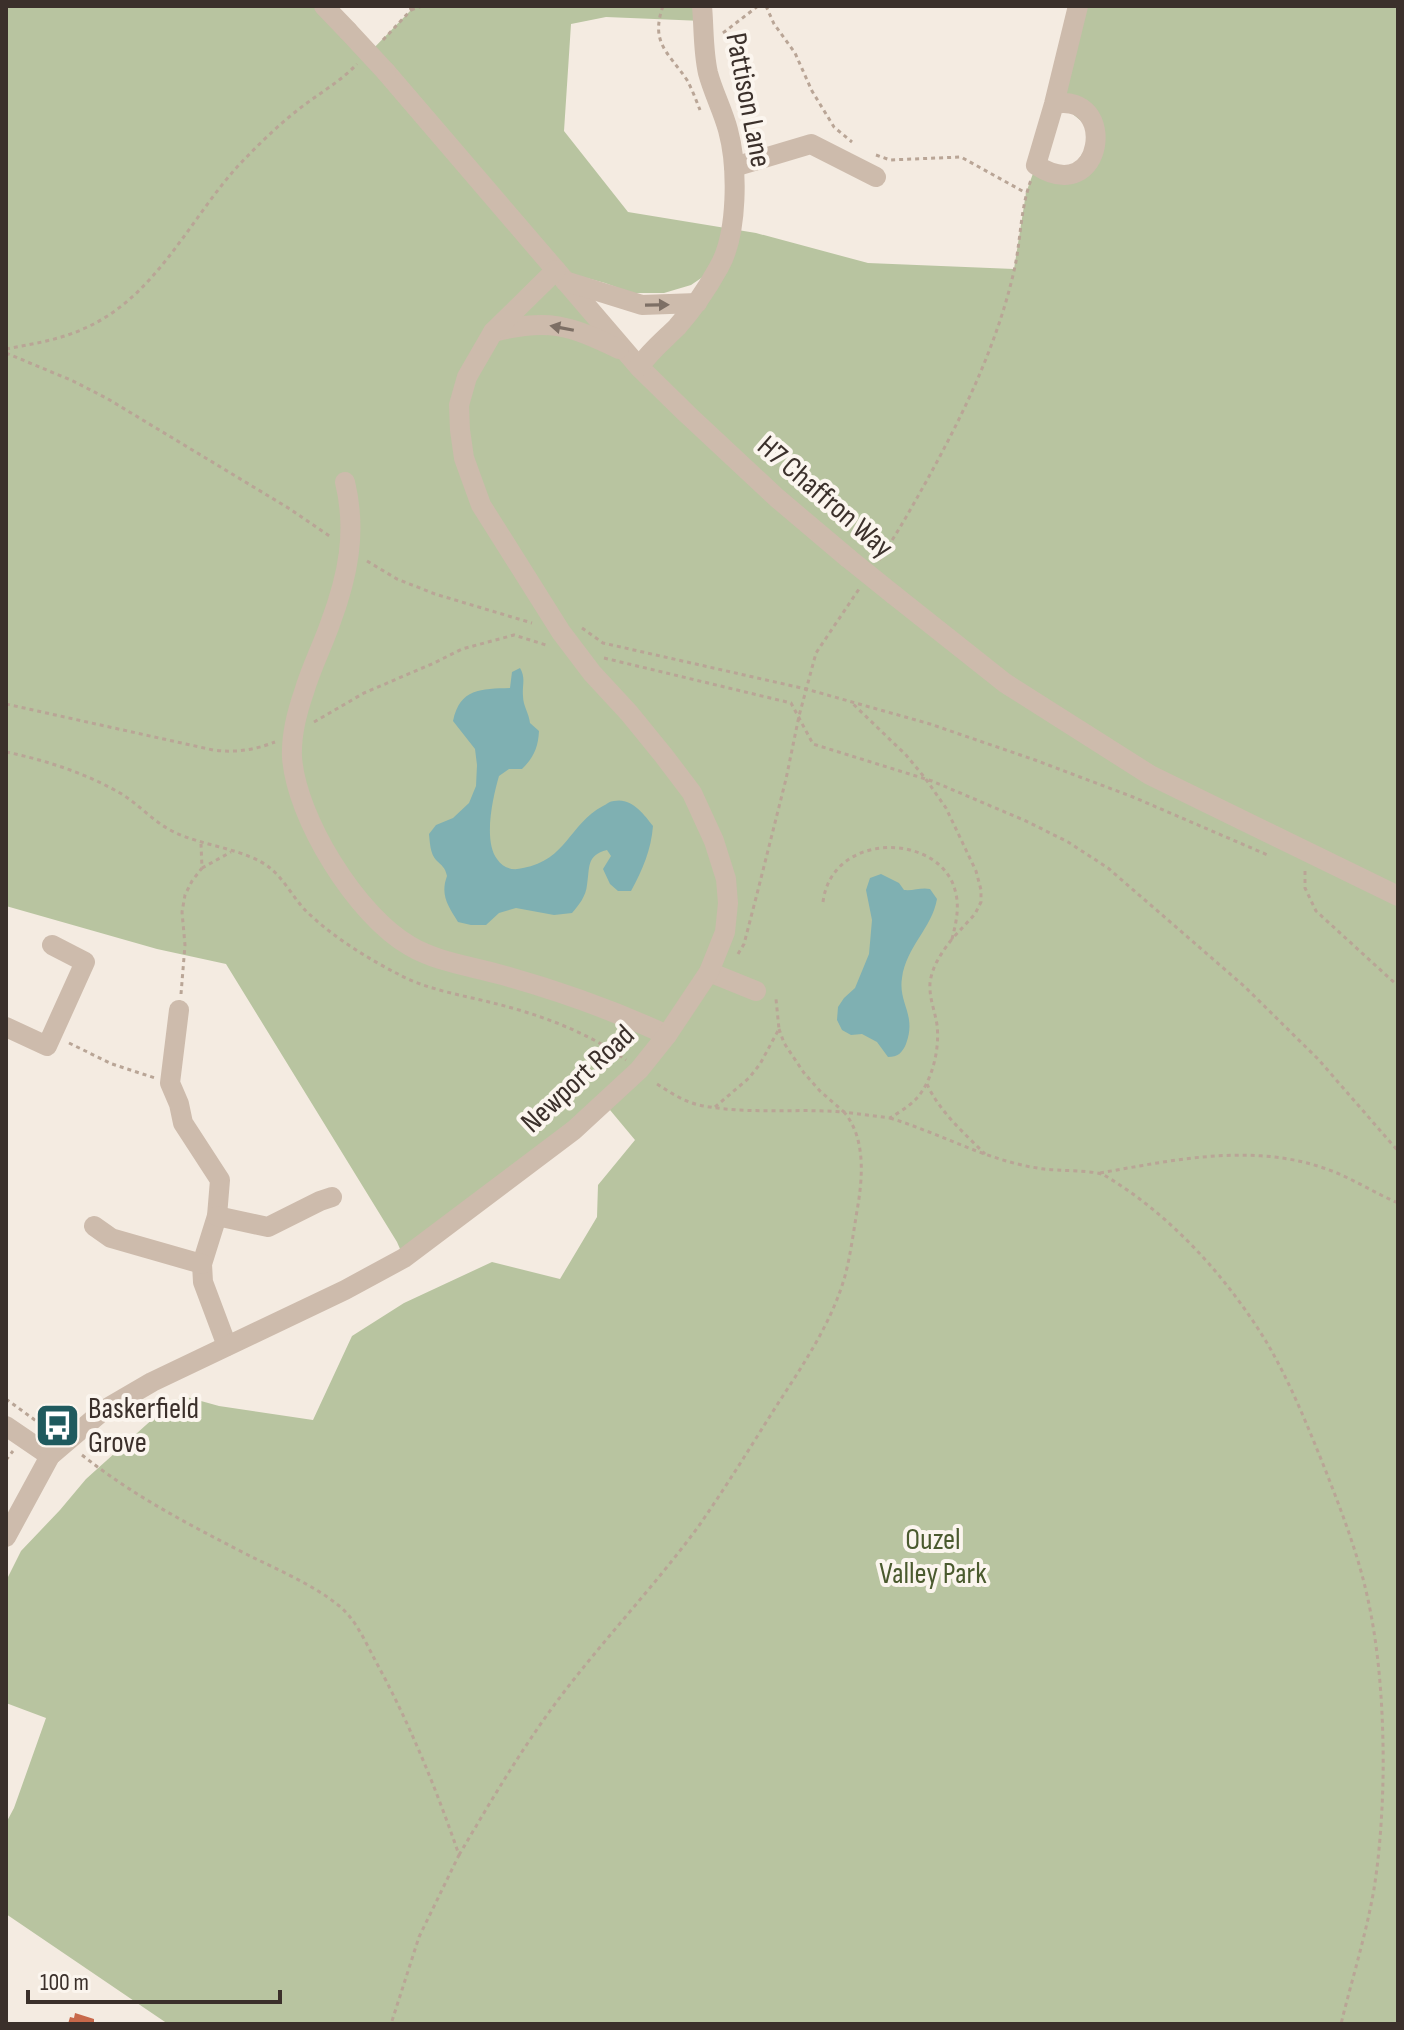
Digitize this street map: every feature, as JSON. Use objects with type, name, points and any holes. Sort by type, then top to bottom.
[{"type":"street","name":"H7 Chaffron Way","points":[[324,6],[386,72],[633,360],[777,498],[848,558],[1005,683],[1150,775],[1398,896]]},
{"type":"street","name":"Pattison Lane","points":[[633,360],[647,355],[697,303],[721,265],[732,230],[734,167],[728,131],[703,46],[702,6]]},
{"type":"street","points":[[1054,104],[1066,103],[1078,107],[1087,114],[1096,133],[1096,145],[1087,164],[1069,174],[1053,174],[1036,165],[1078,6]]},
{"type":"street","points":[[734,167],[811,144],[876,177]]},
{"type":"street","points":[[560,275],[642,305],[697,303]]},
{"type":"street","name":"Newport Road","points":[[6,1537],[50,1456],[104,1410],[140,1389],[345,1290],[404,1258],[574,1130],[639,1070],[667,1035],[709,972],[725,932],[728,903],[726,879],[714,841],[692,793],[561,632],[481,505],[464,458],[459,405],[467,377],[493,332],[560,275]]},
{"type":"street","points":[[493,332],[520,325],[557,325],[587,334],[633,360]]},
{"type":"street","points":[[345,482],[352,525],[344,579],[330,625],[310,672],[292,734],[296,785],[305,813],[327,853],[367,910],[385,929],[411,947],[446,961],[591,1002],[667,1035]]},
{"type":"street","points":[[6,1027],[47,1046],[85,962],[52,945]]},
{"type":"street","points":[[709,972],[756,991]]},
{"type":"street","points":[[179,1010],[170,1083],[183,1123],[220,1180],[217,1216],[202,1264],[203,1282],[227,1346]]},
{"type":"street","points":[[217,1216],[268,1227],[332,1197]]},
{"type":"street","points":[[94,1226],[111,1238],[202,1264]]},
{"type":"street","points":[[6,1426],[50,1456]]},
{"type":"path","points":[[377,45],[410,8],[422,6]]},
{"type":"path","points":[[663,6],[659,42],[689,84],[700,110]]},
{"type":"path","points":[[703,46],[758,6]]},
{"type":"path","points":[[766,6],[834,127],[860,149]]},
{"type":"path","points":[[6,351],[84,329],[141,290],[245,159],[299,109],[360,62]]},
{"type":"path","points":[[870,153],[890,160],[961,157],[1026,193]]},
{"type":"path","points":[[6,351],[108,399],[290,509],[397,579],[435,594],[561,632],[582,628],[603,643],[849,700],[930,724],[1133,797],[1276,858]]},
{"type":"path","points":[[575,652],[791,703],[813,744],[925,778],[1068,842],[1108,868],[1244,986],[1318,1059],[1398,1151]]},
{"type":"path","points":[[849,700],[906,755],[946,808],[976,871],[981,890],[981,902],[975,914],[952,939],[934,966],[930,980],[937,1036],[927,1084],[913,1102],[890,1118]]},
{"type":"path","points":[[6,752],[78,772],[122,794],[165,827],[200,843],[257,860],[272,869],[292,896],[324,926],[402,976],[428,987],[509,1007],[609,1047],[680,1099],[699,1105],[742,1110],[810,1109],[890,1118],[986,1155],[1040,1169],[1100,1173],[1202,1155],[1251,1154],[1288,1159],[1335,1172],[1398,1203]]},
{"type":"path","points":[[200,843],[202,868]]},
{"type":"path","points":[[823,902],[830,879],[840,865],[851,857],[875,847],[919,854],[934,861],[952,882],[956,892],[958,907],[952,939]]},
{"type":"path","points":[[179,1010],[185,945],[182,912],[185,895],[202,868],[232,851]]},
{"type":"path","points":[[1305,871],[1305,888],[1316,911],[1398,986]]},
{"type":"path","points":[[391,2024],[419,1937],[459,1855],[547,1715],[697,1528],[792,1381],[825,1324],[844,1277],[860,1188],[858,1134],[852,1121],[804,1073],[784,1043],[779,1029],[776,999]]},
{"type":"path","points":[[715,1107],[749,1078],[779,1029]]},
{"type":"path","points":[[52,1035],[112,1064],[170,1083]]},
{"type":"path","points":[[927,1084],[950,1118],[986,1155]]},
{"type":"path","points":[[1100,1173],[1139,1200],[1184,1238],[1220,1277],[1251,1319],[1268,1345],[1311,1436],[1357,1556],[1377,1651],[1383,1747],[1374,1887],[1341,2024]]},
{"type":"path","points":[[6,1399],[129,1490],[176,1518],[305,1584],[341,1607],[357,1626],[411,1731],[459,1855]]},
{"type":"green space","name":"Ouzel Valley Park","points":[[6,6],[324,6],[369,53],[410,11],[410,6],[702,6],[703,21],[606,17],[571,24],[564,131],[628,212],[756,233],[868,263],[1014,269],[1026,193],[1036,165],[1069,174],[1096,133],[1059,103],[1078,6],[1398,6],[1398,2024],[168,2024],[6,1914],[6,1823],[46,1718],[6,1703],[6,1581],[21,1551],[86,1479],[183,1396],[219,1406],[313,1420],[352,1336],[404,1303],[492,1262],[560,1279],[597,1217],[598,1185],[635,1140],[605,1104],[404,1258],[226,964],[157,949],[6,906]],"holes":[[[719,266],[639,366],[557,270],[632,293],[664,293],[691,285]]]},
{"type":"water","points":[[520,668],[530,723],[539,731],[535,752],[522,769],[509,769],[499,776],[490,830],[497,859],[512,869],[538,864],[559,850],[592,814],[608,803],[620,800],[631,804],[653,826],[650,843],[631,891],[618,891],[610,884],[603,869],[611,856],[607,850],[592,859],[585,893],[572,913],[554,915],[516,908],[499,913],[486,925],[471,925],[458,922],[448,905],[444,889],[447,876],[433,854],[429,834],[436,825],[453,818],[469,803],[476,786],[475,749],[453,721],[456,710],[473,692],[510,688],[512,672]]},
{"type":"water","points":[[881,874],[899,883],[904,890],[930,889],[937,899],[930,919],[904,967],[901,987],[909,1017],[906,1044],[899,1054],[888,1057],[877,1042],[862,1034],[851,1035],[842,1030],[837,1020],[838,1007],[855,988],[869,954],[872,920],[866,890],[870,878]]},
{"type":"building","points":[[75,2013],[94,2019],[99,2024],[68,2024]]},
{"type":"place","name":"Baskerfield Grove","points":[[57,1426]]}]
